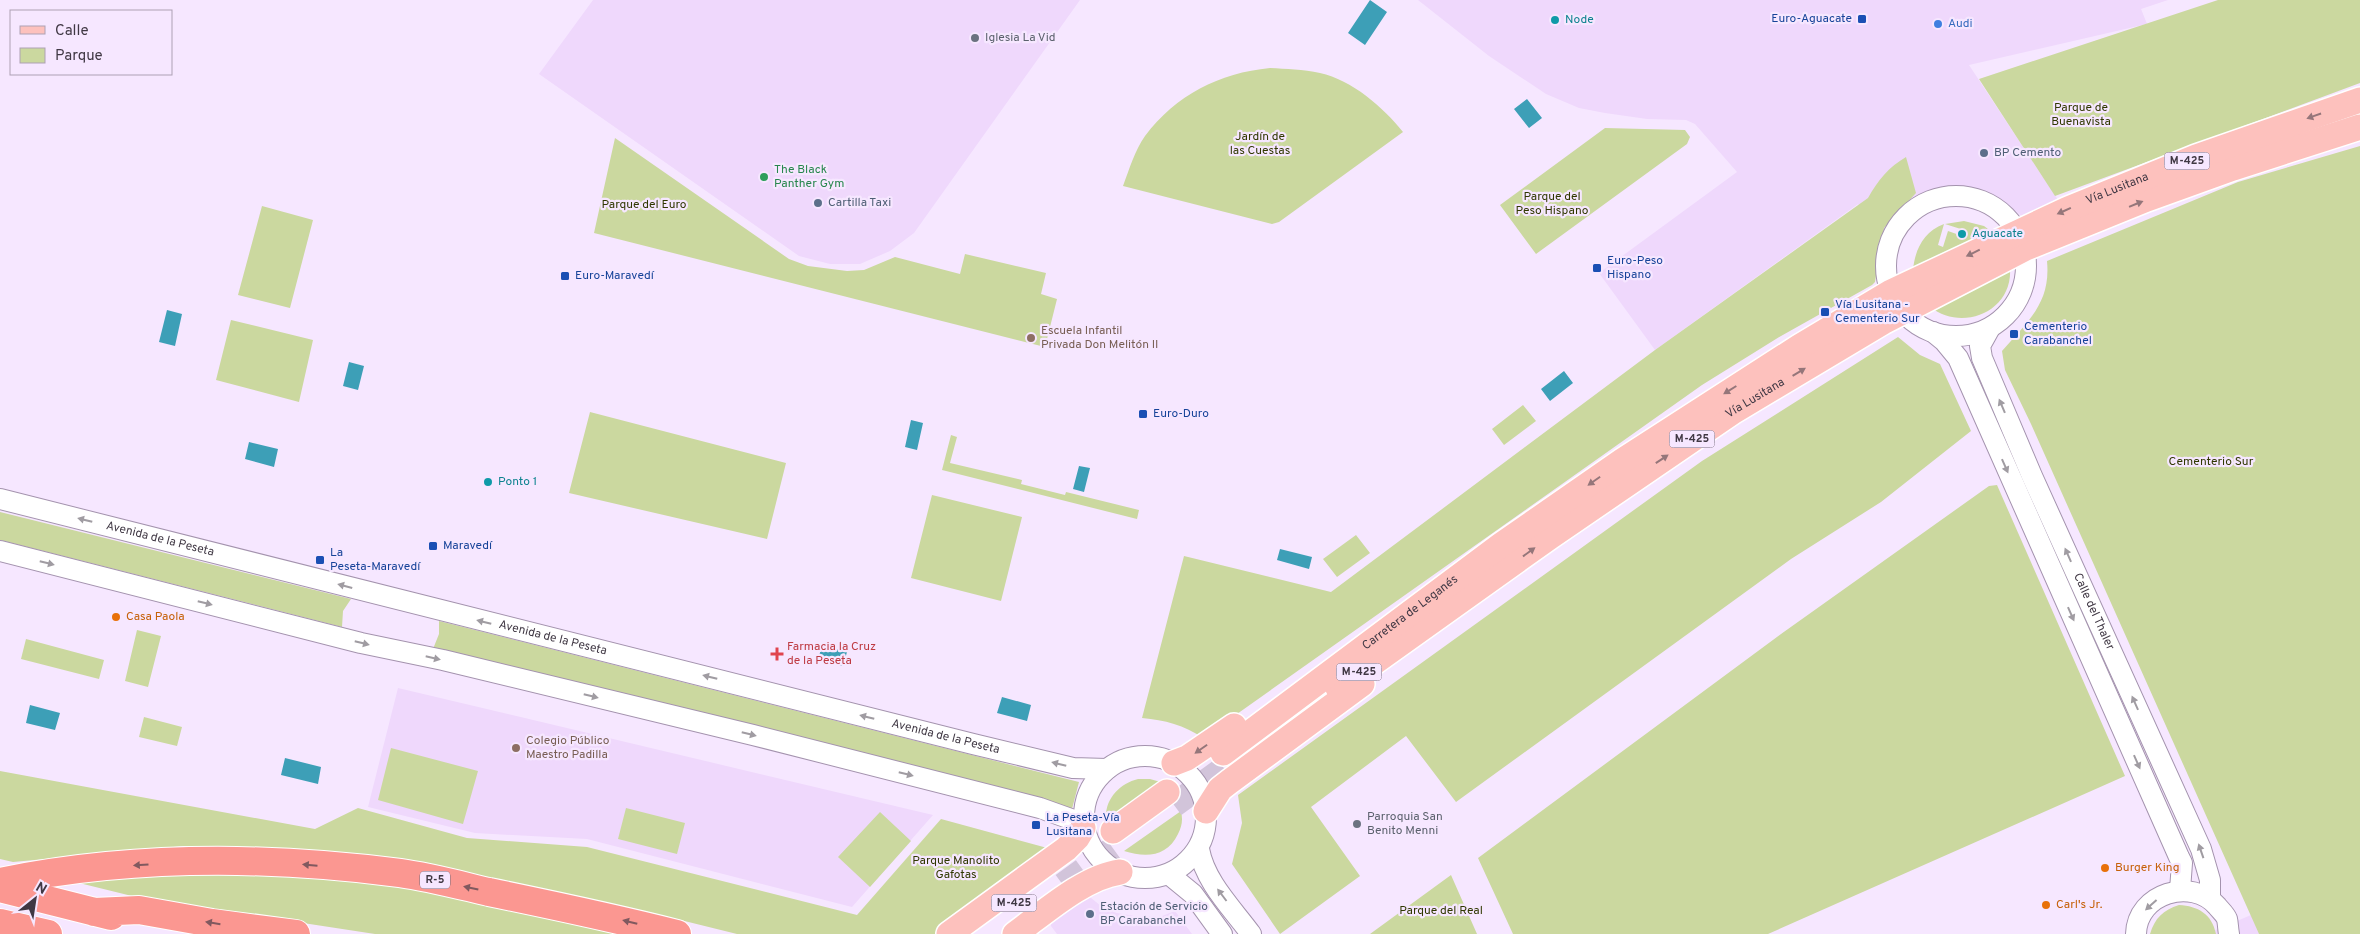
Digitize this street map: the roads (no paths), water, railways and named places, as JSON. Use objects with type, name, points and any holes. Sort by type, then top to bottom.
[{"type":"highway","name":"R-5","points":[[0,885],[29,876],[109,866],[231,860],[280,863],[401,873],[604,916],[677,934]]},
{"type":"highway","points":[[0,885],[26,895],[188,934]]},
{"type":"highway","points":[[94,912],[139,910],[212,923],[296,934]]},
{"type":"highway","points":[[0,923],[48,934]]},
{"type":"highway","points":[[0,932],[4,934]]},
{"type":"main road","name":"Vía Lusitana","points":[[2022,240],[2196,157],[2360,100]]},
{"type":"main road","name":"Vía Lusitana","points":[[2022,240],[2147,199],[2233,168],[2360,128]]},
{"type":"main road","name":"M-425","points":[[1897,303],[2022,240]]},
{"type":"main road","name":"Vía Lusitana","points":[[1501,545],[1622,461],[1722,395],[1897,303]]},
{"type":"main road","name":"Vía Lusitana","points":[[1489,580],[1734,411],[1883,322],[1897,303]]},
{"type":"main road","name":"Carretera de Leganés","points":[[1489,580],[1226,759],[1501,545]]},
{"type":"main road","points":[[1174,763],[1194,754],[1412,597],[1476,555],[1501,545]]},
{"type":"main road","points":[[1206,811],[1220,789],[1456,616],[1480,593],[1489,580]]},
{"type":"main road","points":[[1117,837],[1170,798]]},
{"type":"main road","points":[[950,934],[1066,849],[1077,838],[1082,826]]},
{"type":"main road","points":[[1015,934],[1090,883],[1107,874],[1120,872]]},
{"type":"main road","name":"M-425","points":[[971,934],[1060,878],[996,934]]},
{"type":"street","points":[[1961,196],[1985,202],[2003,215],[2022,240],[2027,268],[2022,293],[2011,311],[1990,328],[1975,335],[1947,337],[1917,324],[1897,303],[1886,262],[1891,240],[1902,220],[1918,207],[1936,198],[1961,196]]},
{"type":"street","name":"Calle del Thaler","points":[[1990,328],[1980,346],[1982,358],[2036,484],[2200,849],[2210,880],[2210,898]]},
{"type":"street","name":"Calle del Thaler","points":[[1933,332],[1944,341],[1958,358],[2182,863],[2180,890]]},
{"type":"street","name":"Avenida de la Peseta","points":[[0,499],[1073,768],[1107,769]]},
{"type":"street","points":[[0,551],[361,643],[443,660],[1040,808],[1082,826]]},
{"type":"street","points":[[1152,756],[1174,763],[1186,772],[1202,796],[1206,811],[1204,834],[1200,849],[1188,864],[1171,876],[1143,878],[1120,872],[1096,852],[1082,826],[1085,801],[1091,788],[1107,769],[1129,758],[1152,756]]},
{"type":"street","points":[[1200,849],[1204,866],[1211,880],[1251,934]]},
{"type":"street","points":[[1171,876],[1193,894],[1222,934]]},
{"type":"street","points":[[2136,934],[2136,926],[2147,906],[2166,893],[2180,890],[2196,892],[2210,898],[2226,918],[2229,934]]},
{"type":"water","points":[[1370,0],[1387,12],[1365,45],[1348,33]]},
{"type":"water","points":[[1527,99],[1542,118],[1529,128],[1514,109]]},
{"type":"water","points":[[167,310],[182,314],[175,346],[159,342]]},
{"type":"water","points":[[349,362],[364,366],[358,390],[343,386]]},
{"type":"water","points":[[1564,371],[1573,383],[1550,401],[1541,389]]},
{"type":"water","points":[[911,420],[923,423],[917,450],[905,447]]},
{"type":"water","points":[[249,442],[278,449],[274,467],[245,459]]},
{"type":"water","points":[[1079,466],[1090,468],[1084,492],[1073,489]]},
{"type":"water","points":[[1280,549],[1312,557],[1309,569],[1277,560]]},
{"type":"water","points":[[822,645],[847,652],[843,666],[818,660]]},
{"type":"water","points":[[1002,697],[1031,705],[1027,721],[997,713]]},
{"type":"water","points":[[30,705],[60,713],[55,730],[26,723]]},
{"type":"water","points":[[285,758],[321,767],[318,784],[281,775]]},
{"type":"tunnel","points":[[1174,805],[1230,764]]},
{"type":"tunnel","points":[[1063,885],[1121,843]]},
{"type":"place","name":"Euro-Aguacate","points":[[1862,19]]},
{"type":"place","name":"Node","points":[[1555,20]]},
{"type":"place","name":"Audi","points":[[1938,24]]},
{"type":"place","name":"Iglesia La Vid","points":[[975,38]]},
{"type":"place","name":"BP Cemento","points":[[1984,153]]},
{"type":"place","name":"The Black Panther Gym","points":[[764,177]]},
{"type":"place","name":"Cartilla Taxi","points":[[818,203]]},
{"type":"place","name":"Aguacate","points":[[1962,234]]},
{"type":"place","name":"Euro-Peso Hispano","points":[[1597,268]]},
{"type":"place","name":"Euro-Maravedí","points":[[565,276]]},
{"type":"place","name":"Vía Lusitana - Cementerio Sur","points":[[1825,312]]},
{"type":"place","name":"Cementerio Carabanchel","points":[[2014,334]]},
{"type":"place","name":"Escuela Infantil Privada Don Melitón II","points":[[1031,338]]},
{"type":"place","name":"Euro-Duro","points":[[1143,414]]},
{"type":"place","name":"Ponto 1","points":[[488,482]]},
{"type":"place","name":"Maravedí","points":[[433,546]]},
{"type":"place","name":"La Peseta-Maravedí","points":[[320,560]]},
{"type":"place","name":"Casa Paola","points":[[116,617]]},
{"type":"place","name":"Farmacia la Cruz de la Peseta","points":[[777,654]]},
{"type":"place","name":"Colegio Público Maestro Padilla","points":[[516,748]]},
{"type":"place","name":"Parroquia San Benito Menni","points":[[1357,824]]},
{"type":"place","name":"La Peseta-Vía Lusitana","points":[[1036,825]]},
{"type":"place","name":"Burger King","points":[[2105,868]]},
{"type":"place","name":"Carl's Jr.","points":[[2046,905]]},
{"type":"place","name":"Estación de Servicio BP Carabanchel","points":[[1090,914]]},
{"type":"park label","name":"Parque de Buenavista","points":[[2081,115]]},
{"type":"park label","name":"Jardín de las Cuestas","points":[[1260,144]]},
{"type":"park label","name":"Parque del Peso Hispano","points":[[1552,204]]},
{"type":"park label","name":"Parque del Euro","points":[[644,205]]},
{"type":"park label","name":"Cementerio Sur","points":[[2211,462]]},
{"type":"park label","name":"Parque Manolito Gafotas","points":[[956,868]]},
{"type":"park label","name":"Parque del Real","points":[[1441,911]]}]
